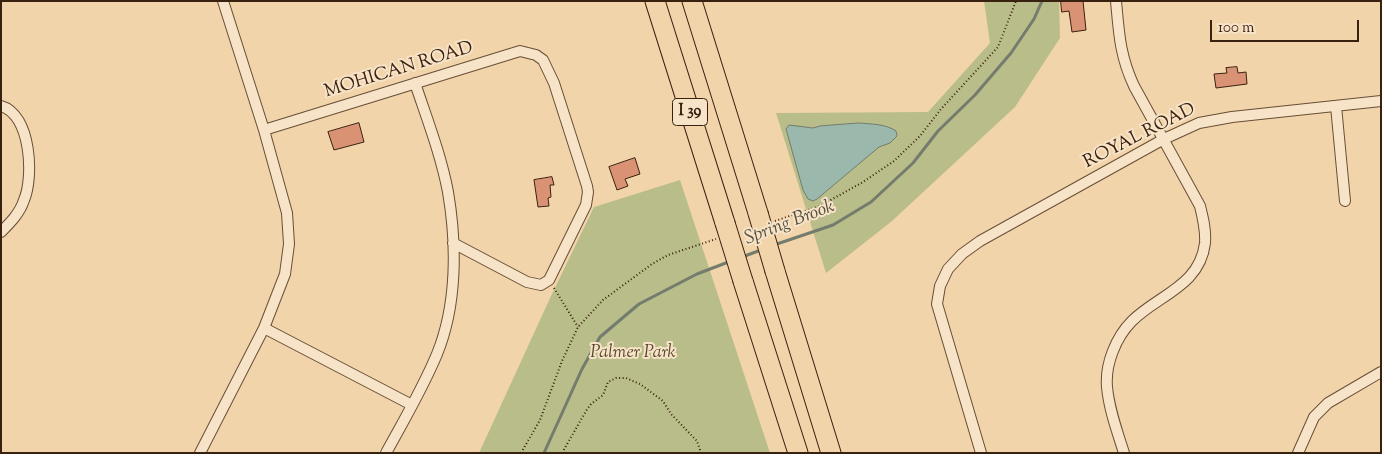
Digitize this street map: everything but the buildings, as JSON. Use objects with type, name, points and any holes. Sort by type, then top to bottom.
[{"type":"highway","name":"I 39","points":[[655,1],[798,453]]},
{"type":"highway","name":"I 39","points":[[692,1],[831,453]]},
{"type":"street","points":[[200,453],[264,328],[285,274],[289,244],[287,213],[264,130],[224,1]]},
{"type":"street","points":[[1116,1],[1121,50],[1127,70],[1200,206],[1205,226],[1205,244],[1199,264],[1187,281],[1132,321],[1118,340],[1109,361],[1106,385],[1111,410],[1124,453]]},
{"type":"street","name":"MOHICAN ROAD","points":[[264,130],[520,51],[536,54],[543,60],[554,83],[586,179],[588,192],[586,205],[549,280]]},
{"type":"street","points":[[386,453],[437,353],[446,322],[452,290],[453,242],[448,193],[415,83]]},
{"type":"street","name":"ROYAL ROAD","points":[[981,453],[937,304],[944,278],[948,270],[962,254],[980,241],[1164,139],[1199,123],[1217,119],[1381,101]]},
{"type":"street","points":[[1,106],[7,108],[19,121],[26,138],[30,179],[24,201],[12,221],[1,232]]},
{"type":"street","points":[[1336,106],[1345,200]]},
{"type":"street","points":[[453,242],[527,282],[541,284],[549,280]]},
{"type":"street","points":[[264,328],[412,405]]},
{"type":"street","points":[[1298,453],[1314,417],[1328,403],[1381,372]]},
{"type":"path","points":[[549,280],[578,326]]},
{"type":"path","points":[[562,453],[566,443],[591,404],[603,396],[608,382],[616,378],[626,378],[640,384],[662,401],[671,414],[697,441],[701,453]]},
{"type":"green space","points":[[984,1],[1059,1],[1060,38],[1015,107],[892,221],[826,273],[776,113],[928,112],[990,43]]},
{"type":"green space","name":"Palmer Park","points":[[680,180],[770,453],[479,453],[594,207]]},
{"type":"shaded area","points":[[859,123],[888,127],[896,131],[897,136],[890,143],[879,147],[817,199],[813,201],[808,199],[803,190],[786,129],[789,125],[813,128]]},
{"type":"waterway","name":"Spring Brook","points":[[774,245],[833,225],[871,202],[913,163],[938,131],[975,95],[1011,53],[1034,19],[1042,1]]},
{"type":"waterway","name":"Spring Brook","points":[[742,257],[761,250]]},
{"type":"waterway","name":"Spring Brook","points":[[544,453],[582,369],[600,337],[639,304],[697,274],[731,261]]}]
